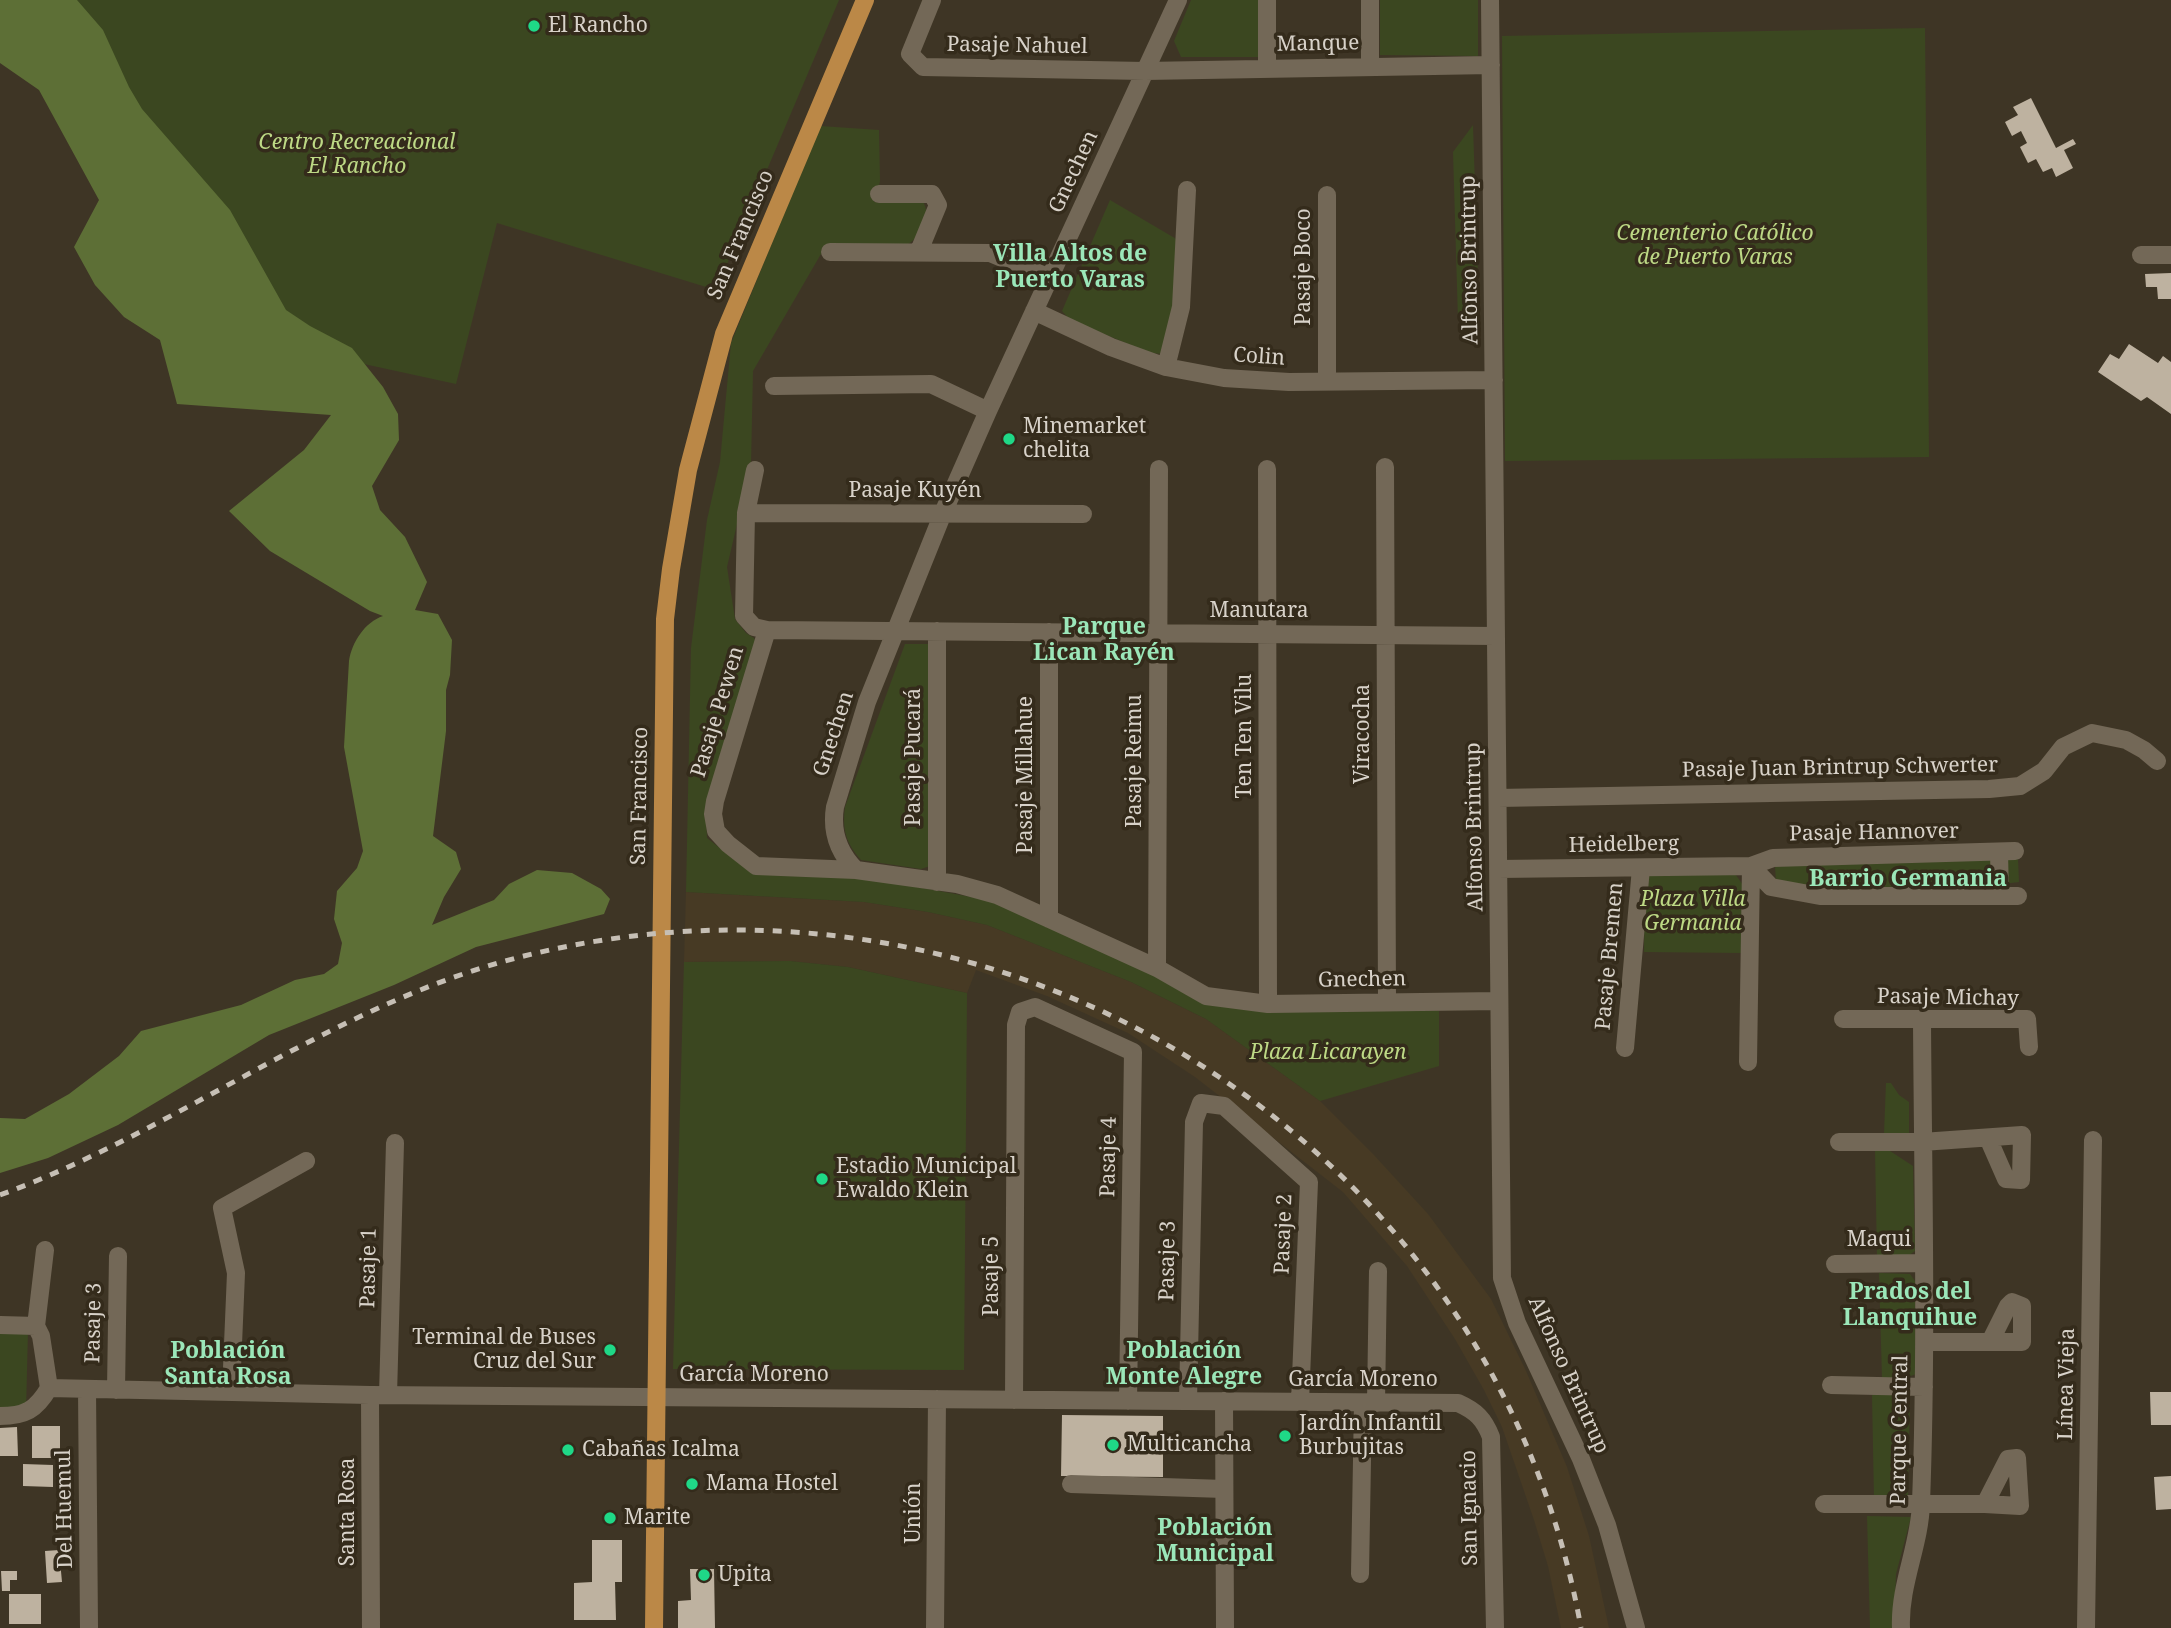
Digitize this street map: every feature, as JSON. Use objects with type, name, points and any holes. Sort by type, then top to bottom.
[{"type":"main road","name":"San Francisco","points":[[654,1628],[665,620],[671,569],[688,470],[724,334],[865,0]]},
{"type":"street","name":"Pasaje Nahuel","points":[[932,0],[910,54],[923,67],[1145,71]]},
{"type":"street","name":"Gnechen","points":[[1178,0],[943,513],[867,702],[835,807],[833,818],[836,840],[847,861],[856,870],[957,884],[997,895],[1157,968],[1206,996],[1268,1004],[1499,1001]]},
{"type":"street","points":[[1267,0],[1267,68]]},
{"type":"street","points":[[1370,0],[1370,66]]},
{"type":"street","name":"Alfonso Brintrup","points":[[1490,0],[1502,1278],[1517,1323],[1581,1459],[1602,1514],[1636,1628]]},
{"type":"street","name":"Manque","points":[[1145,71],[1491,65]]},
{"type":"street","points":[[1166,367],[1181,307],[1187,190]]},
{"type":"street","points":[[879,194],[932,194],[938,205],[919,251]]},
{"type":"street","name":"Pasaje Boco","points":[[1326,195],[1327,381]]},
{"type":"street","points":[[830,253],[990,253],[1050,278]]},
{"type":"street","points":[[2141,255],[2171,255]]},
{"type":"street","name":"Colin","points":[[1034,311],[1111,346],[1166,367],[1253,381],[1494,380]]},
{"type":"street","points":[[774,386],[931,384],[988,411]]},
{"type":"street","name":"Viracocha","points":[[1385,467],[1387,1001]]},
{"type":"street","name":"Pasaje Reimu","points":[[1157,968],[1159,469]]},
{"type":"street","name":"Ten Ten Vilu","points":[[1267,469],[1268,1004]]},
{"type":"street","name":"Pasaje Pewen","points":[[755,470],[746,513],[744,616],[754,627],[767,630],[715,801],[713,814],[716,831],[756,866],[856,870]]},
{"type":"street","name":"Pasaje Kuyén","points":[[746,513],[1083,514]]},
{"type":"street","name":"Manutara","points":[[767,630],[1496,636]]},
{"type":"street","name":"Pasaje Pucará","points":[[937,631],[937,882]]},
{"type":"street","name":"Pasaje Millahue","points":[[1049,632],[1049,919]]},
{"type":"street","name":"Pasaje Juan Brintrup Schwerter","points":[[1497,798],[1989,789],[2020,786],[2044,771],[2063,747],[2091,733],[2126,740],[2157,761]]},
{"type":"street","name":"Pasaje Hannover","points":[[2007,852],[2009,896],[1820,896],[1771,887],[1751,866],[1773,858],[2007,852]]},
{"type":"street","points":[[1748,1062],[1751,866]]},
{"type":"street","name":"Heidelberg","points":[[1498,869],[1751,866]]},
{"type":"street","name":"Pasaje Bremen","points":[[1625,1048],[1641,868]]},
{"type":"street","name":"Pasaje 4","points":[[1016,1026],[1020,1012],[1035,1007],[1133,1052],[1128,1401]]},
{"type":"street","name":"Pasaje Michay","points":[[1843,1019],[2027,1019],[2029,1047]]},
{"type":"street","name":"Parque Central","points":[[1901,1628],[1900,1610],[1922,1506],[1925,1342],[1922,1020]]},
{"type":"street","name":"Pasaje 5","points":[[1014,1400],[1016,1026]]},
{"type":"street","name":"Pasaje 2","points":[[1194,1122],[1201,1103],[1224,1106],[1310,1182],[1300,1402]]},
{"type":"street","name":"Pasaje 3","points":[[1188,1401],[1194,1122]]},
{"type":"street","points":[[1839,1142],[1922,1142],[1988,1138]]},
{"type":"street","name":"Línea Vieja","points":[[2086,1628],[2093,1140]]},
{"type":"street","name":"Pasaje 1","points":[[388,1395],[395,1143]]},
{"type":"street","points":[[231,1392],[236,1273],[222,1208],[306,1161]]},
{"type":"street","points":[[0,1416],[19,1416],[33,1408],[49,1388],[41,1336],[36,1326],[45,1250]]},
{"type":"street","name":"Pasaje 3","points":[[116,1390],[118,1256]]},
{"type":"street","name":"Maqui","points":[[1835,1264],[1924,1263]]},
{"type":"street","points":[[1360,1574],[1378,1271]]},
{"type":"street","points":[[0,1325],[36,1326]]},
{"type":"street","points":[[1925,1342],[1990,1342]]},
{"type":"street","points":[[1832,1385],[1924,1387]]},
{"type":"street","name":"García Moreno","points":[[49,1388],[370,1395],[1458,1403]]},
{"type":"street","name":"Del Huemul","points":[[87,1389],[89,1628]]},
{"type":"street","name":"Santa Rosa","points":[[370,1395],[371,1628]]},
{"type":"street","name":"Unión","points":[[935,1628],[937,1399]]},
{"type":"street","points":[[1224,1401],[1225,1628]]},
{"type":"street","name":"San Ignacio","points":[[1458,1403],[1478,1413],[1491,1437],[1495,1628]]},
{"type":"street","points":[[1071,1484],[1224,1489]]},
{"type":"street","points":[[1824,1504],[1984,1504]]},
{"type":"shaded area","points":[[686,892],[864,902],[987,925],[1131,982],[1206,1019],[1320,1101],[1428,1214],[1491,1299],[1526,1371],[1567,1467],[1589,1536],[1609,1628],[1561,1628],[1548,1566],[1534,1520],[1502,1427],[1484,1390],[1455,1339],[1407,1266],[1343,1192],[1195,1077],[1128,1033],[1047,996],[976,970],[967,993],[848,967],[790,961],[684,962]]},
{"type":"green space","points":[[0,0],[77,0],[103,30],[142,109],[230,210],[286,310],[352,348],[383,387],[398,414],[399,440],[372,486],[380,510],[405,537],[427,582],[415,610],[438,614],[452,640],[450,675],[446,690],[446,731],[433,836],[456,852],[461,869],[444,897],[432,925],[494,900],[509,884],[537,870],[572,873],[601,889],[610,899],[604,914],[476,947],[394,985],[269,1035],[118,1125],[48,1158],[0,1173],[0,1118],[25,1119],[69,1094],[119,1056],[141,1031],[241,1005],[295,980],[324,974],[338,964],[342,943],[334,919],[337,891],[357,868],[363,851],[344,747],[349,661],[360,634],[383,616],[370,611],[270,551],[229,511],[304,450],[331,415],[177,404],[160,340],[124,317],[95,285],[74,247],[99,200],[39,90],[0,63]]},
{"type":"green space","name":"Centro Recreacional El Rancho","points":[[4,0],[839,0],[716,290],[497,223],[456,384],[318,354]]},
{"type":"green space","points":[[1191,0],[1261,0],[1259,57],[1181,57],[1174,41]]},
{"type":"green space","points":[[1380,0],[1478,0],[1478,56],[1380,55]]},
{"type":"green space","name":"Cementerio Católico de Puerto Varas","points":[[1925,28],[1929,457],[1505,461],[1502,36]]},
{"type":"green space","points":[[1473,125],[1480,341],[1458,320],[1453,152]]},
{"type":"green space","name":"Plaza Licarayen","points":[[820,126],[879,130],[880,181],[879,186],[874,187],[874,202],[893,203],[895,199],[922,200],[926,219],[921,231],[907,245],[825,247],[753,371],[751,464],[727,567],[735,619],[746,633],[754,638],[759,648],[706,816],[707,838],[744,867],[863,877],[993,901],[1221,1002],[1439,1011],[1439,1066],[1320,1101],[1206,1019],[1131,982],[987,925],[864,902],[686,892],[691,648],[707,520],[720,462],[731,343]]},
{"type":"green space","name":"Villa Altos de Puerto Varas","points":[[1110,200],[1178,240],[1175,306],[1164,354],[1150,353],[1070,320],[1062,311]]},
{"type":"green space","points":[[905,644],[931,644],[933,865],[921,869],[861,860],[846,836],[844,823],[845,807]]},
{"type":"green space","name":"Plaza Villa Germania","points":[[2018,859],[2019,882],[2003,884],[1996,891],[1820,891],[1776,882],[1775,866],[1786,862]]},
{"type":"green space","name":"Plaza Villa Germania","points":[[1733,871],[1743,885],[1743,953],[1644,952],[1645,883],[1652,872]]},
{"type":"green space","name":"Estadio Municipal Ewaldo Klein","points":[[790,961],[848,967],[967,993],[964,1370],[673,1369],[684,962]]},
{"type":"green space","points":[[1886,1083],[1891,1083],[1899,1095],[1909,1102],[1909,1133],[1884,1134]]},
{"type":"green space","name":"Prados del Llanquihue","points":[[1875,1150],[1890,1151],[1913,1166],[1915,1251],[1905,1258],[1877,1257]]},
{"type":"green space","name":"Prados del Llanquihue","points":[[1879,1273],[1910,1274],[1915,1281],[1916,1374],[1900,1380],[1882,1378]]},
{"type":"green space","points":[[0,1330],[28,1330],[26,1411],[0,1411]]},
{"type":"green space","name":"Prados del Llanquihue","points":[[1872,1395],[1910,1395],[1908,1495],[1902,1501],[1874,1499]]},
{"type":"green space","points":[[1867,1516],[1911,1517],[1896,1574],[1894,1628],[1870,1628]]},
{"type":"building","points":[[2031,98],[2056,148],[2073,139],[2076,144],[2064,150],[2073,168],[2056,177],[2052,168],[2043,172],[2036,159],[2028,163],[2020,147],[2027,143],[2021,131],[2012,136],[2005,122],[2018,115],[2013,107]]},
{"type":"building","points":[[2171,273],[2171,299],[2158,299],[2157,287],[2146,287],[2145,274]]},
{"type":"building","points":[[2129,344],[2158,363],[2163,356],[2171,362],[2171,414],[2147,397],[2141,401],[2098,372],[2110,354],[2119,359]]},
{"type":"building","points":[[2150,1392],[2171,1392],[2171,1425],[2151,1425]]},
{"type":"building","name":"Multicancha","points":[[1062,1415],[1163,1416],[1163,1477],[1061,1476]]},
{"type":"building","points":[[32,1426],[60,1426],[60,1458],[32,1458]]},
{"type":"building","points":[[17,1427],[18,1456],[0,1456],[0,1428]]},
{"type":"building","points":[[23,1464],[53,1465],[53,1487],[23,1486]]},
{"type":"building","points":[[2171,1476],[2171,1509],[2156,1510],[2154,1477]]},
{"type":"building","points":[[592,1540],[622,1540],[622,1582],[615,1582],[616,1620],[574,1620],[574,1583],[592,1582]]},
{"type":"building","points":[[59,1550],[62,1582],[47,1583],[45,1551]]},
{"type":"building","points":[[690,1569],[714,1569],[715,1628],[678,1628],[678,1601],[691,1600]]},
{"type":"building","points":[[1,1571],[17,1571],[17,1580],[10,1580],[10,1591],[2,1591]]},
{"type":"building","points":[[9,1594],[41,1594],[41,1624],[9,1624]]},
{"type":"railway","points":[[0,1195],[65,1169],[375,1010],[439,983],[505,961],[686,931],[864,940],[1034,983],[1190,1059],[1329,1164],[1443,1296],[1529,1451],[1581,1628]]},
{"type":"place","name":"El Rancho","points":[[534,26]]},
{"type":"place","name":"Minemarket chelita","points":[[1009,439]]},
{"type":"place","name":"Estadio Municipal Ewaldo Klein","points":[[822,1179]]},
{"type":"place","name":"Terminal de Buses Cruz del Sur","points":[[610,1350]]},
{"type":"place","name":"Jardín Infantil Burbujitas","points":[[1285,1436]]},
{"type":"place","name":"Multicancha","points":[[1113,1445]]},
{"type":"place","name":"Cabañas Icalma","points":[[568,1450]]},
{"type":"place","name":"Mama Hostel","points":[[692,1484]]},
{"type":"place","name":"Marite","points":[[610,1518]]},
{"type":"place","name":"Upita","points":[[704,1575]]},
{"type":"district","name":"Villa Altos de Puerto Varas","points":[[1070,267]]},
{"type":"district","name":"Parque Lican Rayén","points":[[1104,640]]},
{"type":"district","name":"Barrio Germania","points":[[1908,879]]},
{"type":"district","name":"Prados del Llanquihue","points":[[1910,1305]]},
{"type":"district","name":"Población Santa Rosa","points":[[228,1364]]},
{"type":"district","name":"Población Monte Alegre","points":[[1184,1364]]},
{"type":"district","name":"Población Municipal","points":[[1215,1541]]}]
